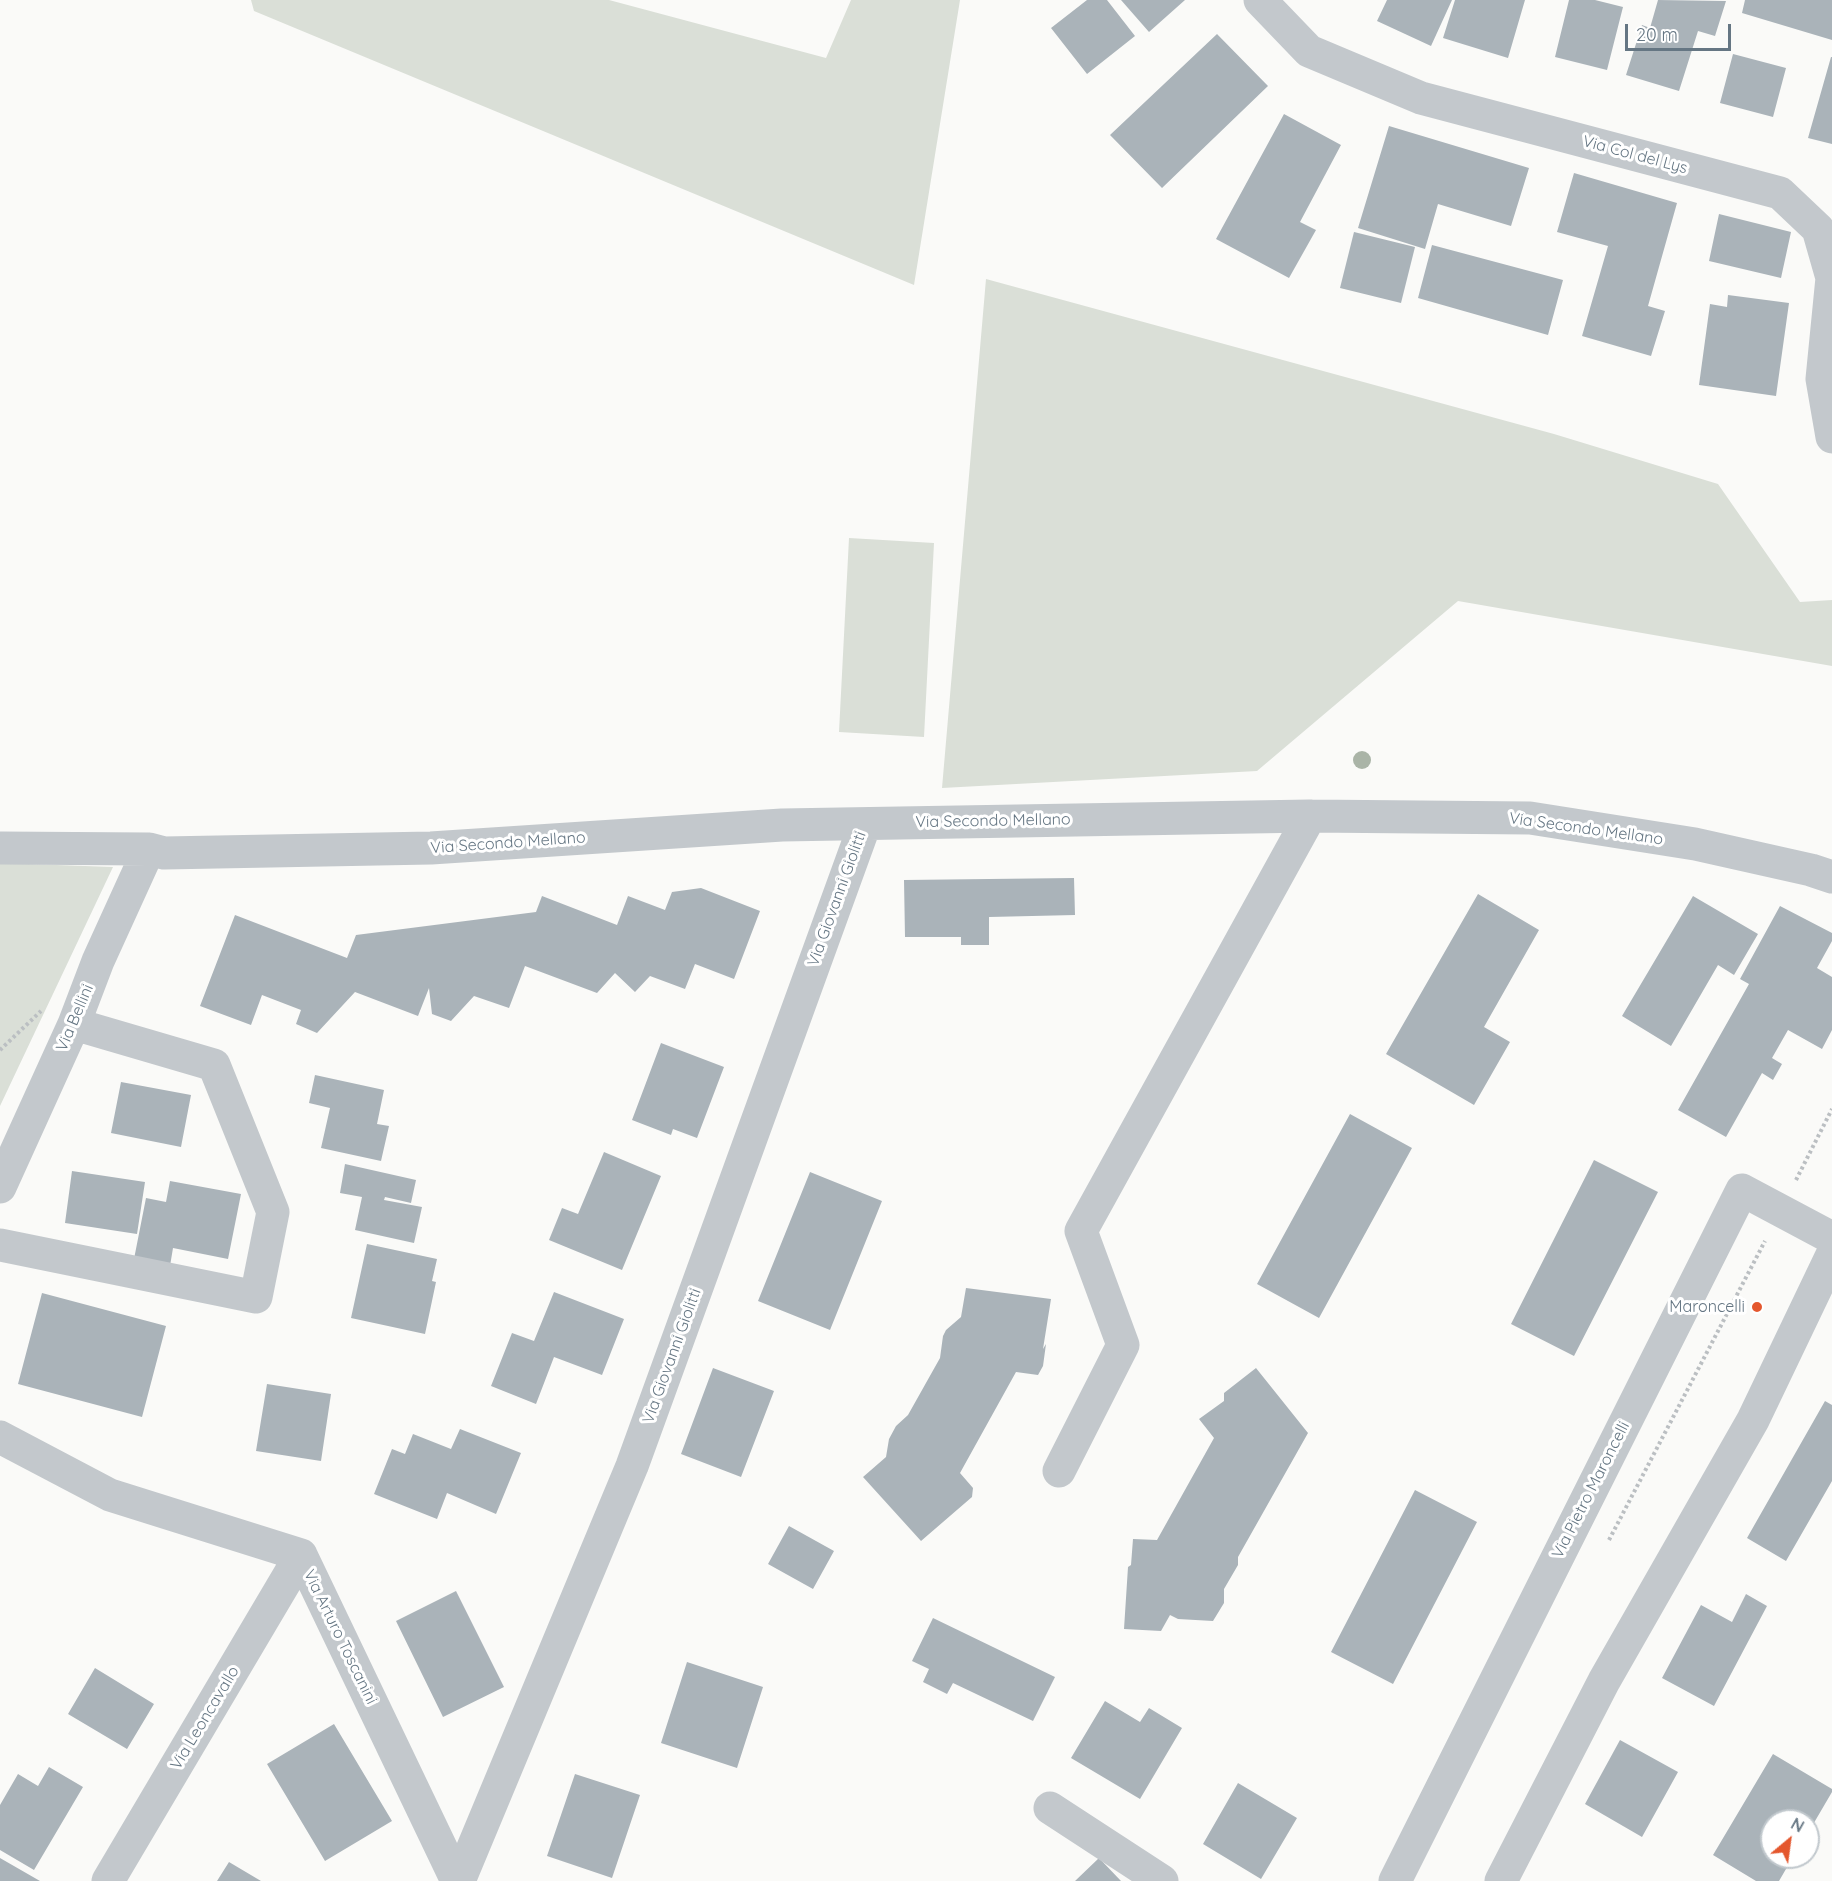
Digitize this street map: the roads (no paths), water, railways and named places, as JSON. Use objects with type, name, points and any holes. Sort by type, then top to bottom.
[{"type":"street","name":"Via Col del Lys","points":[[1260,0],[1309,51],[1421,98],[1780,193],[1818,229],[1832,278],[1822,379],[1832,437]]},
{"type":"street","name":"Via Secondo Mellano","points":[[0,848],[149,849],[164,853],[431,848],[782,825],[1310,816],[1530,818],[1695,844],[1811,870],[1832,877]]},
{"type":"street","points":[[1059,1471],[1123,1345],[1081,1231],[1310,816]]},
{"type":"street","name":"Via Giovanni Giolitti","points":[[458,1881],[632,1466],[865,824]]},
{"type":"street","name":"Via Bellini","points":[[0,1186],[74,1024],[98,962],[149,849]]},
{"type":"street","points":[[0,1245],[256,1297],[273,1212],[214,1065],[74,1024]]},
{"type":"street","name":"Via Pietro Maroncelli","points":[[1395,1881],[1742,1190],[1832,1238]]},
{"type":"street","points":[[1501,1881],[1604,1681],[1753,1420],[1832,1255]]},
{"type":"street","name":"Via Arturo Toscanini","points":[[0,1437],[111,1495],[301,1555],[458,1881]]},
{"type":"street","name":"Via Leoncavallo","points":[[108,1881],[301,1555]]},
{"type":"street","points":[[1050,1808],[1162,1881]]},
{"type":"place","name":"Maroncelli","points":[[1757,1307]]}]
